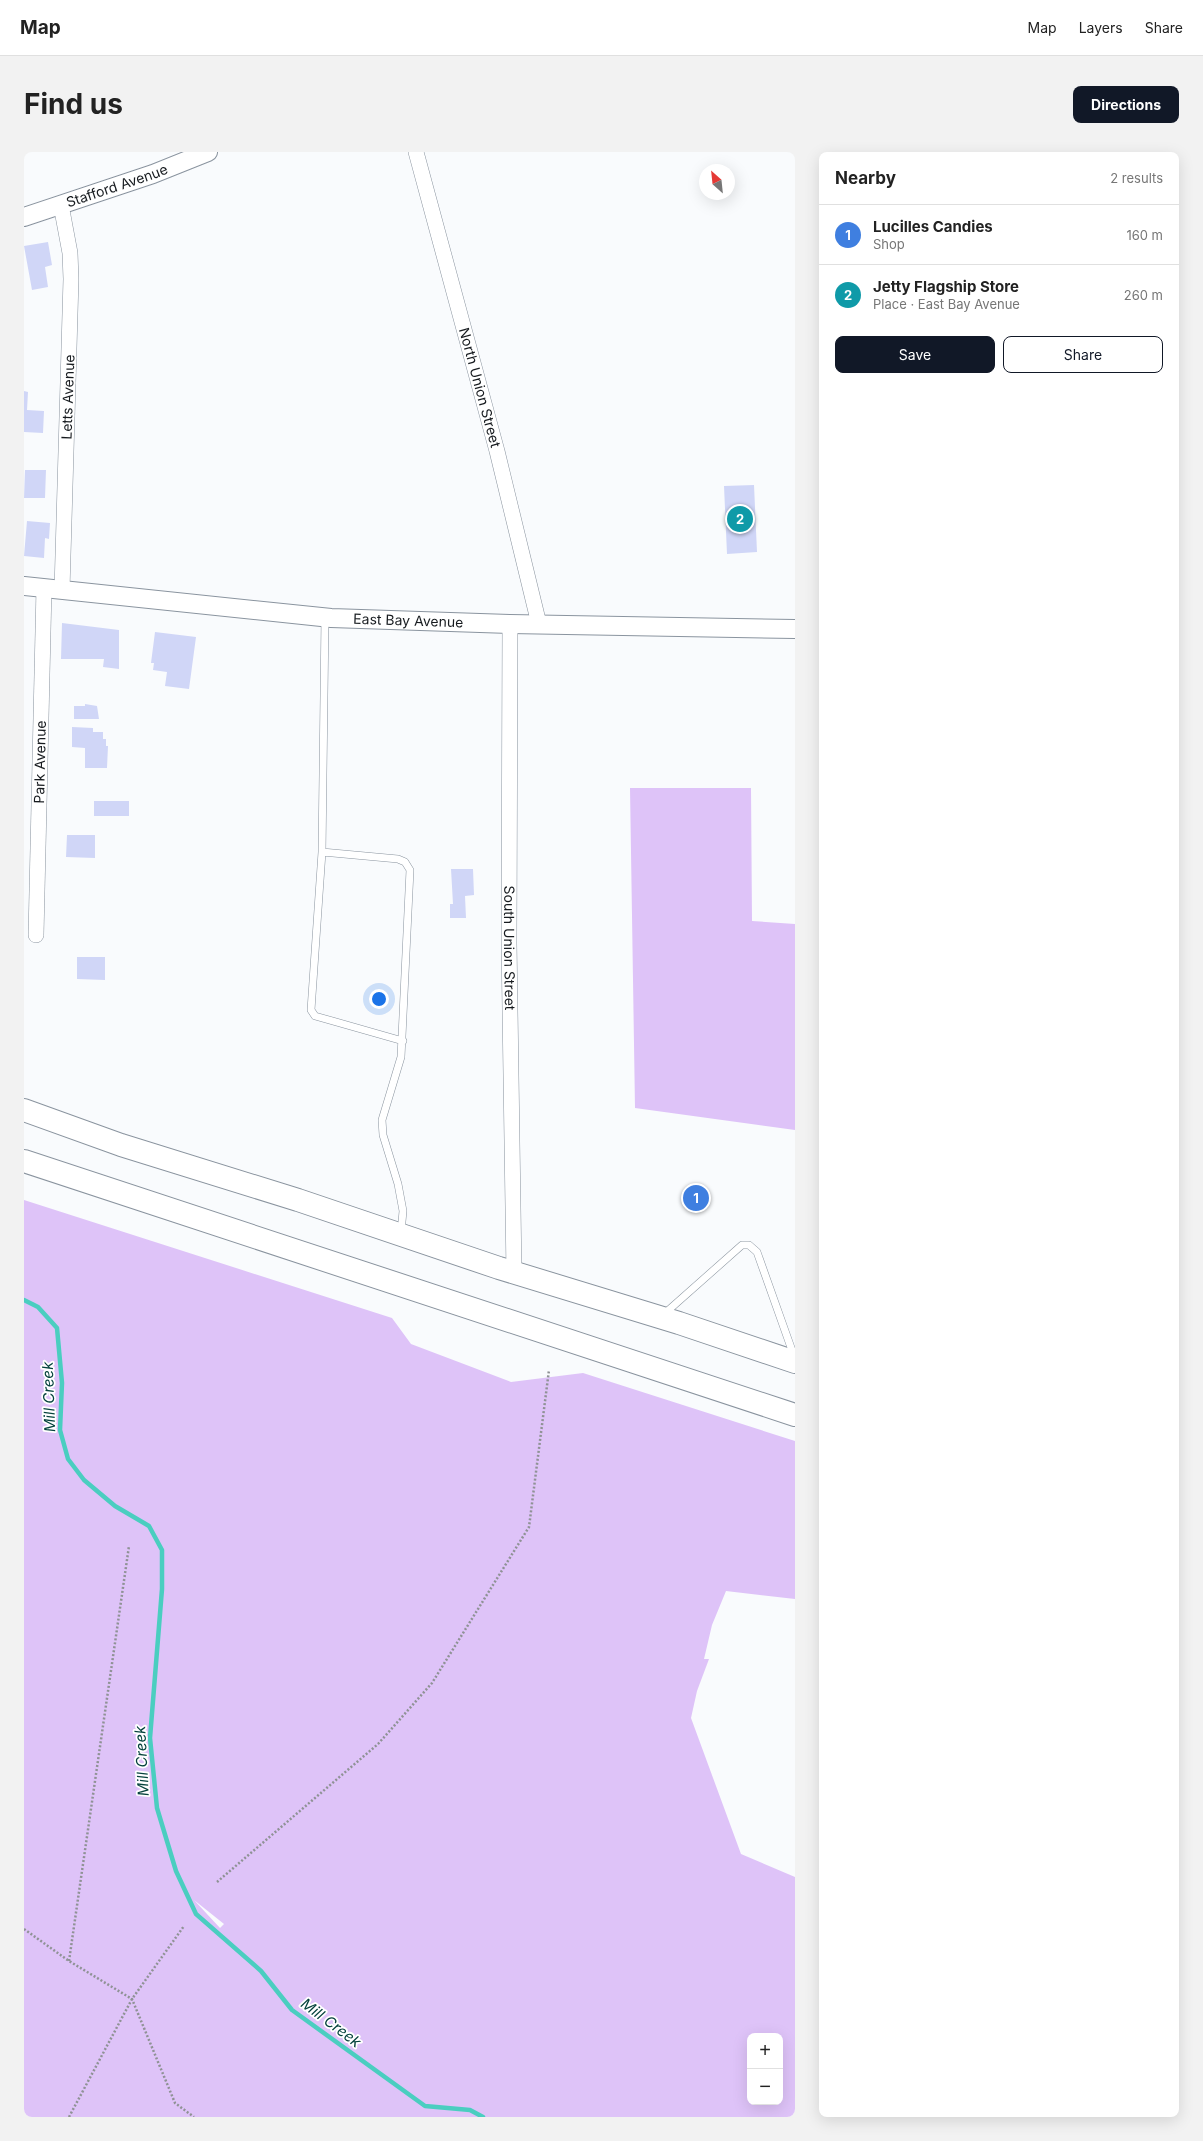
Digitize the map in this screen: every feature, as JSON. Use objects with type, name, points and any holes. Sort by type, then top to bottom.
[{"type":"highway","points":[[24,1110],[121,1145],[298,1200],[514,1273],[661,1317],[795,1361]]},
{"type":"highway","points":[[24,1161],[795,1415]]},
{"type":"street","name":"Stafford Avenue","points":[[24,217],[208,152]]},
{"type":"street","name":"North Union Street","points":[[416,152],[494,444],[539,624]]},
{"type":"street","name":"Letts Avenue","points":[[61,205],[70,253],[62,590]]},
{"type":"street","name":"East Bay Avenue","points":[[24,586],[325,617],[510,624],[795,629]]},
{"type":"street","name":"Park Avenue","points":[[36,935],[44,588]]},
{"type":"street","name":"South Union Street","points":[[510,624],[509,942],[514,1273]]},
{"type":"lane","points":[[325,617],[322,852],[311,1010],[315,1016],[403,1041]]},
{"type":"lane","points":[[322,852],[398,859],[405,862],[410,870],[402,1057],[382,1120],[383,1135],[398,1184],[403,1211],[401,1234]]},
{"type":"lane","points":[[661,1317],[742,1245],[749,1245],[757,1252],[795,1361]]},
{"type":"path","points":[[217,1882],[378,1744],[432,1683],[529,1527],[549,1370]]},
{"type":"path","points":[[69,1960],[129,1546]]},
{"type":"path","points":[[70,2117],[132,1999],[184,1926]]},
{"type":"path","points":[[24,1928],[69,1960],[132,1999],[175,2103],[194,2117]]},
{"type":"shaded area","points":[[630,788],[751,788],[752,921],[795,924],[795,1130],[635,1108]]},
{"type":"shaded area","points":[[24,1200],[392,1318],[411,1344],[511,1382],[583,1373],[795,1441],[795,1599],[726,1591],[712,1625],[704,1659],[709,1659],[697,1691],[691,1718],[741,1854],[795,1877],[795,2117],[24,2117]],"holes":[[[194,1900],[224,1924],[220,1928]]]},
{"type":"building","points":[[48,242],[52,265],[45,267],[48,287],[32,290],[24,246]]},
{"type":"building","points":[[24,391],[28,392],[27,410],[44,411],[43,433],[24,432]]},
{"type":"building","points":[[25,470],[46,470],[45,498],[24,498]]},
{"type":"building","points":[[754,485],[757,552],[727,554],[724,486]]},
{"type":"building","points":[[27,521],[50,523],[49,539],[45,538],[44,558],[24,556]]},
{"type":"building","points":[[62,623],[119,630],[119,669],[103,667],[104,659],[61,659]]},
{"type":"building","points":[[155,632],[196,637],[189,689],[165,686],[167,672],[153,670],[154,663],[151,663]]},
{"type":"building","points":[[85,704],[97,706],[99,719],[74,719],[74,706],[85,706]]},
{"type":"building","points":[[72,727],[93,728],[93,732],[103,732],[103,739],[106,739],[106,746],[108,746],[107,768],[85,768],[85,748],[72,747]]},
{"type":"building","points":[[94,801],[129,801],[129,816],[94,816]]},
{"type":"building","points":[[67,835],[95,835],[95,858],[66,857]]},
{"type":"building","points":[[451,869],[473,869],[474,895],[465,896],[466,918],[450,918],[450,904],[453,904]]},
{"type":"building","points":[[77,957],[105,957],[105,980],[77,979]]},
{"type":"waterway","name":"Mill Creek","points":[[24,1300],[38,1307],[57,1328],[62,1383],[60,1430],[68,1459],[84,1480],[115,1506],[149,1526],[162,1550],[162,1589],[150,1738],[157,1808],[176,1871],[196,1914],[261,1971],[292,2010],[425,2106],[470,2110],[483,2117]]},
{"type":"place","name":"Jetty Flagship Store","points":[[740,519]]},
{"type":"place","name":"Lucilles Candies","points":[[696,1198]]}]
